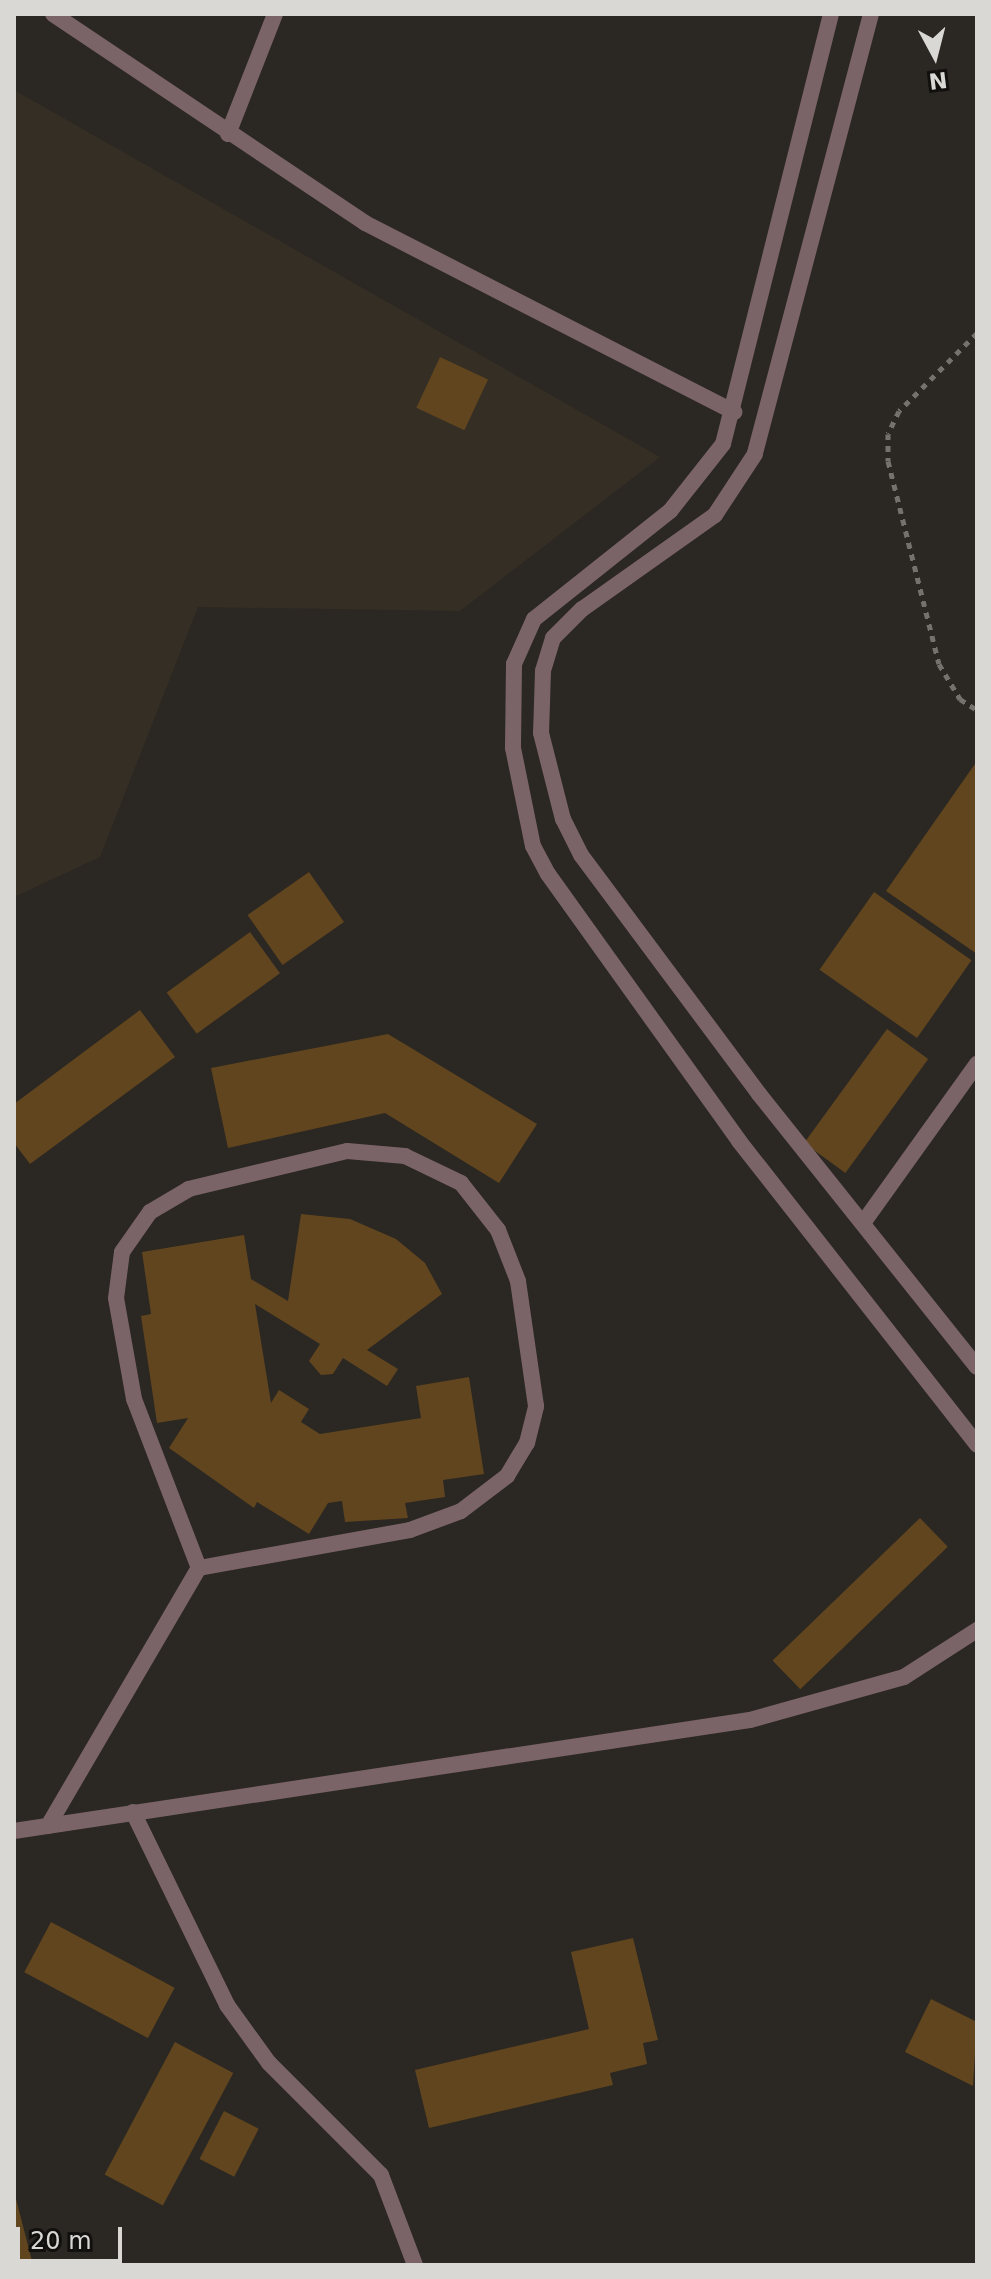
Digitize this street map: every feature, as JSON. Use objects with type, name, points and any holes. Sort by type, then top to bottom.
[{"type":"street","points":[[53,14],[365,223],[734,412]]},
{"type":"street","points":[[228,134],[275,14]]},
{"type":"street","points":[[831,14],[734,412],[694,487],[560,592],[534,619],[514,664],[519,795],[548,874],[748,1153],[977,1445]]},
{"type":"street","points":[[871,14],[755,454],[715,515],[582,609],[553,638],[543,671],[541,733],[563,819],[581,855],[977,1367]]},
{"type":"street","points":[[514,664],[543,671]]},
{"type":"street","points":[[863,1223],[977,1064]]},
{"type":"street","points":[[48,1826],[199,1568],[410,1530],[461,1511],[507,1476],[527,1443],[536,1406],[518,1281],[498,1230],[461,1183],[405,1156],[347,1151],[189,1189],[150,1212],[122,1252],[116,1298],[134,1399],[199,1568]]},
{"type":"street","points":[[14,1831],[750,1720],[904,1677],[977,1630]]},
{"type":"street","points":[[133,1812],[227,2005],[269,2063],[381,2175],[415,2265]]},
{"type":"path","points":[[977,333],[918,384],[888,434],[888,461],[939,664],[960,699],[977,710]]},
{"type":"shaded area","points":[[14,90],[660,457],[460,611],[198,607],[100,857],[14,897]]},
{"type":"building","points":[[440,357],[488,379],[464,430],[416,408]]},
{"type":"building","points":[[977,761],[977,954],[886,891]]},
{"type":"building","points":[[309,872],[344,922],[283,965],[248,915]]},
{"type":"building","points":[[874,892],[971,960],[917,1038],[820,970]]},
{"type":"building","points":[[250,932],[280,973],[197,1034],[167,993]]},
{"type":"building","points":[[140,1010],[175,1057],[30,1164],[14,1143],[14,1104]]},
{"type":"building","points":[[887,1029],[928,1059],[845,1173],[804,1143]]},
{"type":"building","points":[[388,1034],[537,1124],[499,1183],[385,1113],[228,1148],[211,1068]]},
{"type":"building","points":[[301,1214],[350,1219],[396,1239],[425,1263],[442,1294],[367,1350],[398,1369],[387,1386],[343,1358],[333,1374],[321,1375],[309,1361],[320,1344],[255,1304],[271,1403],[279,1390],[309,1409],[301,1422],[320,1434],[421,1418],[416,1386],[469,1377],[484,1474],[443,1480],[445,1497],[405,1503],[408,1518],[345,1522],[342,1501],[328,1503],[309,1534],[257,1502],[254,1508],[169,1448],[188,1418],[157,1423],[141,1316],[151,1314],[142,1252],[244,1235],[251,1279],[288,1301]]},
{"type":"building","points":[[920,1518],[948,1547],[800,1689],[773,1660]]},
{"type":"building","points":[[51,1922],[175,1988],[148,2038],[24,1972]]},
{"type":"building","points":[[633,1938],[658,2040],[643,2043],[647,2064],[610,2073],[613,2085],[429,2128],[415,2070],[589,2029],[571,1952]]},
{"type":"building","points":[[931,1999],[977,2022],[973,2086],[905,2052]]},
{"type":"building","points":[[175,2042],[233,2073],[163,2205],[105,2174]]},
{"type":"building","points":[[224,2111],[259,2129],[234,2177],[199,2159]]},
{"type":"building","points":[[15,2195],[33,2265],[14,2265]]}]
